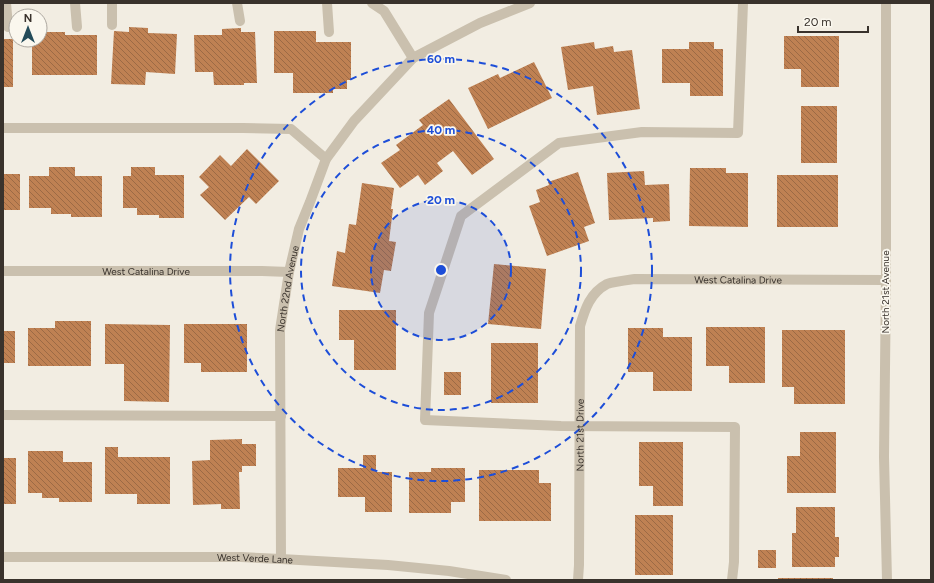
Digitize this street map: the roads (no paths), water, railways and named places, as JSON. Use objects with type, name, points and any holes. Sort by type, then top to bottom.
[{"type":"street","points":[[6,3],[8,27]]},
{"type":"street","points":[[75,3],[78,27]]},
{"type":"street","points":[[112,3],[112,25]]},
{"type":"street","points":[[237,3],[240,21]]},
{"type":"street","points":[[328,3],[329,32]]},
{"type":"street","points":[[372,3],[384,11],[413,58]]},
{"type":"street","name":"North 22nd Avenue","points":[[281,559],[280,330],[289,272],[299,229],[326,159],[354,121],[413,58],[480,23],[530,3]]},
{"type":"street","points":[[732,580],[734,562],[735,427],[579,426],[425,420],[429,313],[461,216],[559,143],[642,132],[738,133],[743,3]]},
{"type":"street","name":"North 21st Avenue","points":[[886,3],[886,280],[884,457],[887,580]]},
{"type":"street","points":[[3,128],[291,129],[326,159]]},
{"type":"street","name":"West Catalina Drive","points":[[3,271],[289,272]]},
{"type":"street","name":"West Catalina Drive","points":[[594,294],[608,284],[635,279],[886,280]]},
{"type":"street","name":"North 21st Drive","points":[[578,580],[580,326],[585,308],[594,294]]},
{"type":"street","points":[[3,415],[281,416]]},
{"type":"street","name":"West Verde Lane","points":[[3,557],[241,557],[388,565],[448,571],[506,580]]}]
